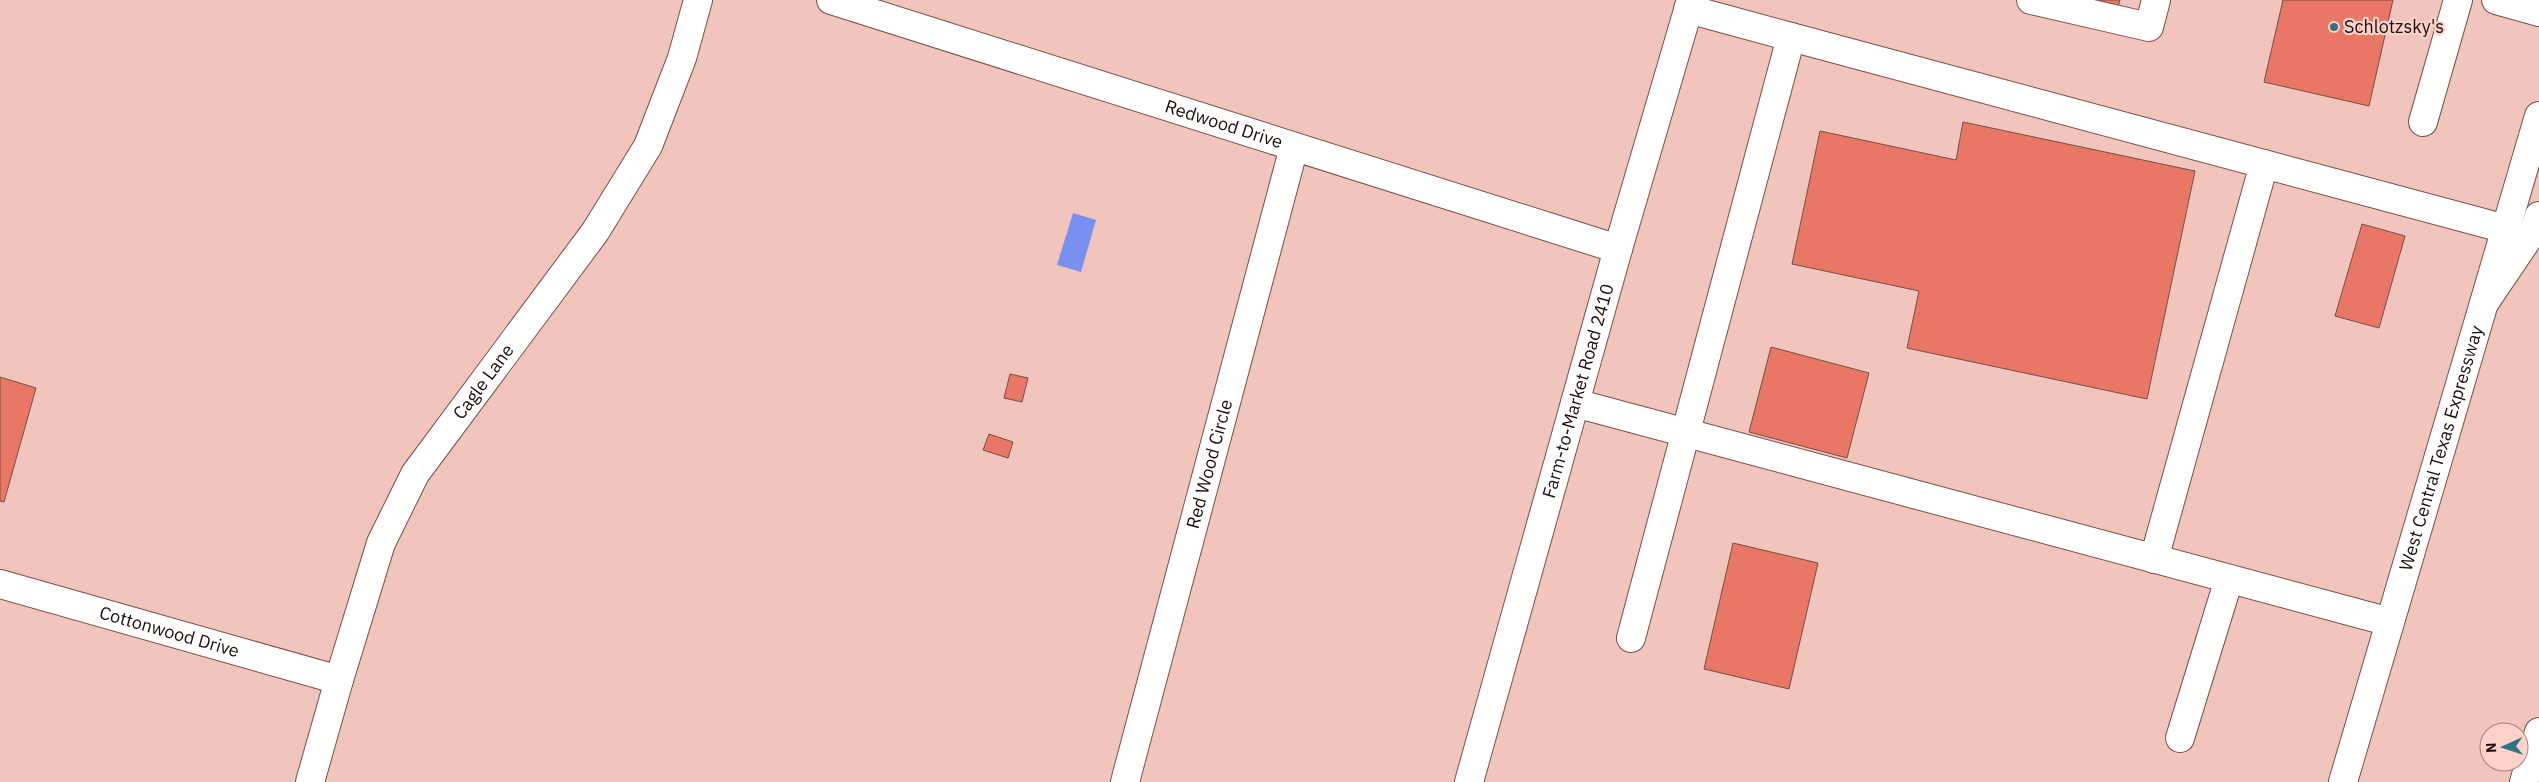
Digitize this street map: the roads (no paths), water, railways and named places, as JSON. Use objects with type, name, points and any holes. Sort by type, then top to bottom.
[{"type":"main road","name":"Cagle Lane","points":[[310,782],[338,680],[381,543],[415,474],[595,232],[648,146],[682,58],[698,0]]},
{"type":"main road","name":"Redwood Drive","points":[[831,0],[1618,249]]},
{"type":"main road","points":[[2031,0],[2149,27],[2156,0]]},
{"type":"main road","points":[[2423,122],[2458,0]]},
{"type":"main road","points":[[2496,0],[2539,12]]},
{"type":"main road","points":[[1690,4],[1791,37],[2506,229]]},
{"type":"main road","name":"Farm-to-Market Road 2410","points":[[1469,782],[1618,249],[1690,4]]},
{"type":"main road","points":[[1631,638],[1791,37]]},
{"type":"main road","name":"West Central Texas Expressway","points":[[2343,782],[2539,116]]},
{"type":"main road","name":"Red Wood Circle","points":[[1125,782],[1294,147]]},
{"type":"main road","points":[[2154,559],[2264,164]]},
{"type":"main road","points":[[2485,302],[2536,228],[2539,216]]},
{"type":"main road","points":[[1575,404],[2390,622]]},
{"type":"main road","points":[[2180,738],[2229,579]]},
{"type":"main road","name":"Cottonwood Drive","points":[[0,584],[338,680]]},
{"type":"main road","points":[[2524,782],[2539,732]]},
{"type":"water","points":[[1073,213],[1096,220],[1081,272],[1057,265]]},
{"type":"place","name":"Schlotzsky's","points":[[2334,27]]}]
